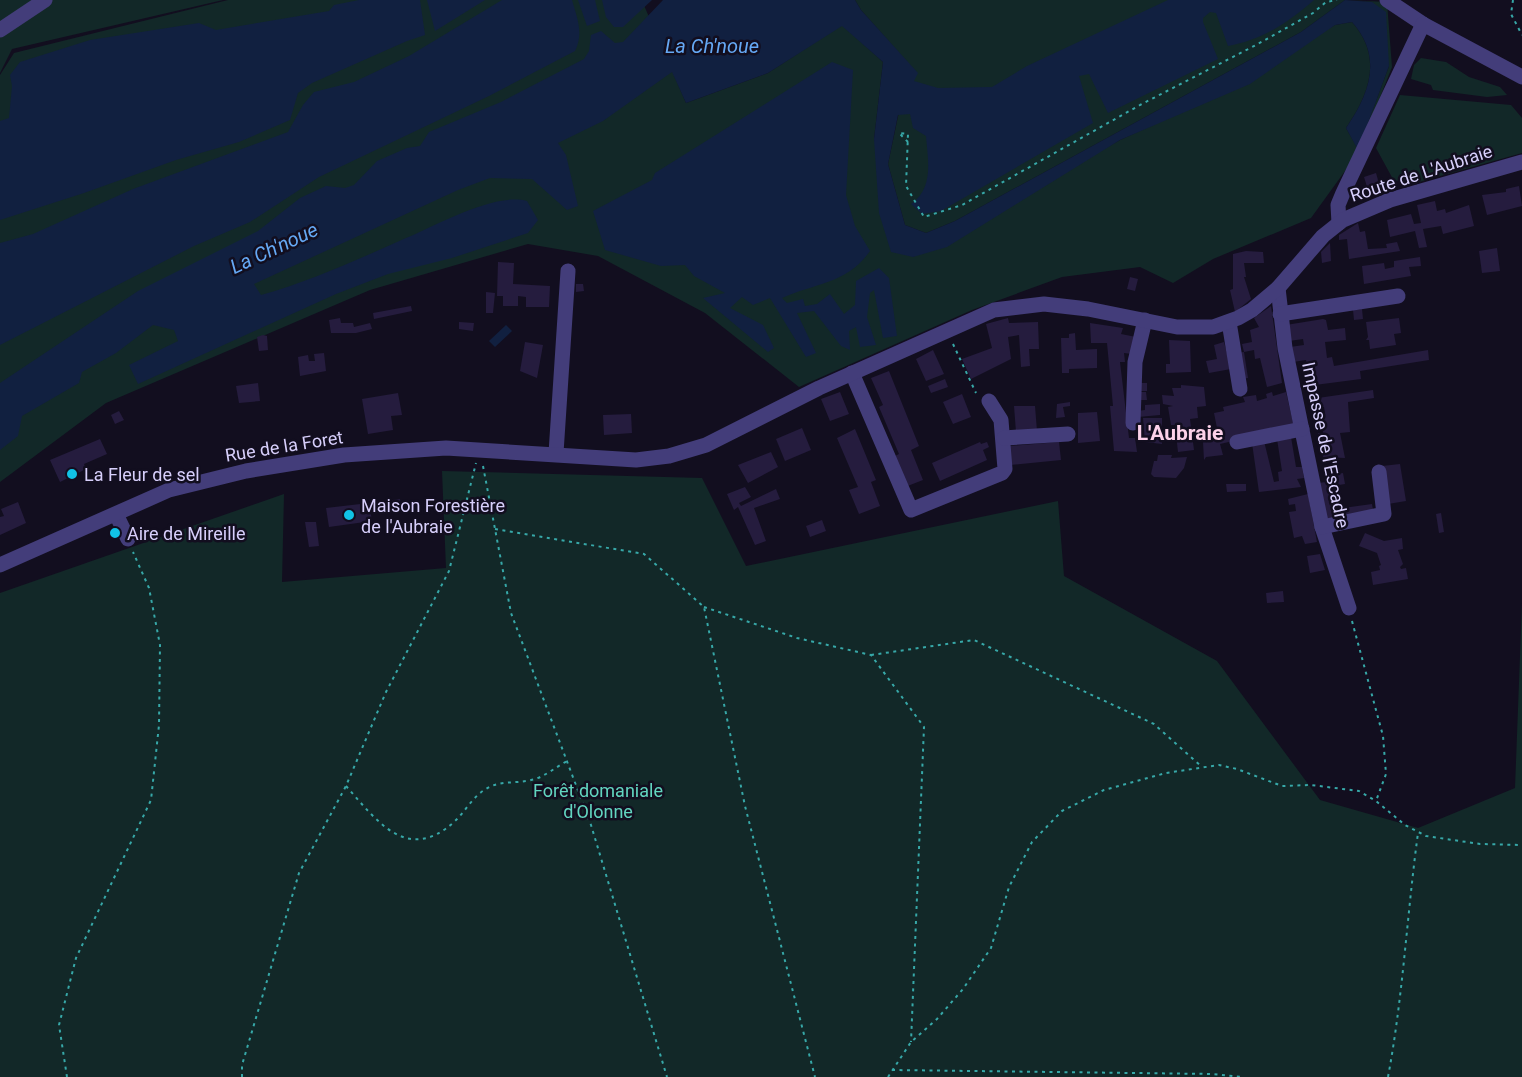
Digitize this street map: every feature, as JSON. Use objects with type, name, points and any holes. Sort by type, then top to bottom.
[{"type":"street","points":[[0,30],[45,0]]},
{"type":"street","points":[[1387,0],[1423,24],[1522,77]]},
{"type":"street","points":[[1339,223],[1337,214],[1340,199],[1423,24]]},
{"type":"street","name":"Route de L'Aubraie","points":[[556,453],[636,460],[669,456],[706,445],[852,372],[994,310],[1016,306],[1070,307],[1195,328],[1228,322],[1252,310],[1278,288],[1323,236],[1339,223],[1381,203],[1522,162]]},
{"type":"street","points":[[556,453],[568,272]]},
{"type":"street","name":"Impasse de l'Escadre","points":[[1278,288],[1280,314],[1323,527],[1349,608]]},
{"type":"street","points":[[1280,314],[1398,296]]},
{"type":"street","points":[[1132,423],[1134,371],[1145,320]]},
{"type":"street","points":[[1228,322],[1240,389]]},
{"type":"street","points":[[852,372],[911,510],[1002,473],[1006,464],[1004,438],[1000,420],[989,401]]},
{"type":"street","points":[[1237,442],[1302,429]]},
{"type":"street","points":[[1004,438],[1068,434]]},
{"type":"street","name":"Rue de la Foret","points":[[0,565],[169,490],[246,471],[344,455],[446,448],[556,453]]},
{"type":"street","points":[[1323,527],[1384,514],[1379,472]]},
{"type":"street","points":[[116,514],[128,539]]},
{"type":"path","points":[[908,142],[906,186],[924,217],[962,205],[1140,105],[1256,45],[1313,13],[1326,2],[1337,0]]},
{"type":"path","points":[[1513,0],[1511,14],[1522,35]]},
{"type":"path","points":[[950,336],[973,392],[989,401]]},
{"type":"path","points":[[480,449],[511,612],[591,825],[667,1077]]},
{"type":"path","points":[[242,1077],[242,1065],[299,873],[346,786],[386,692],[449,571],[480,449]]},
{"type":"path","points":[[495,529],[644,554],[704,607],[797,639],[871,655],[974,640],[1154,724],[1201,766]]},
{"type":"path","points":[[67,1077],[59,1025],[76,958],[151,800],[159,724],[160,645],[149,588],[128,539]]},
{"type":"path","points":[[704,607],[745,806],[815,1077]]},
{"type":"path","points":[[1349,608],[1383,736],[1386,774],[1376,801]]},
{"type":"path","points":[[871,655],[924,727],[911,1042]]},
{"type":"path","points":[[346,786],[380,824],[399,836],[418,841],[433,837],[453,822],[484,789],[498,783],[532,780],[567,761]]},
{"type":"path","points":[[888,1077],[911,1042],[937,1019],[963,989],[991,948],[1009,887],[1020,862],[1045,826],[1076,802],[1104,790],[1201,766],[1219,765],[1237,769],[1282,786],[1311,785],[1359,791],[1418,833],[1438,839],[1480,844],[1521,844]]},
{"type":"path","points":[[1388,1077],[1398,1024],[1406,927],[1418,833]]},
{"type":"path","points":[[892,1070],[1213,1074],[1242,1077]]},
{"type":"green space","points":[[0,0],[223,0],[12,49],[0,73]]},
{"type":"green space","points":[[228,0],[646,0],[643,3],[686,103],[768,73],[842,25],[883,62],[874,139],[913,257],[1120,140],[1166,119],[1335,25],[1352,22],[1368,48],[1370,62],[1367,88],[1346,128],[1358,149],[1389,66],[1372,2],[1346,0],[1387,2],[1392,67],[1358,153],[1311,218],[1213,259],[1173,283],[1140,267],[1062,277],[972,310],[799,387],[705,313],[598,256],[528,244],[370,290],[106,403],[0,482],[0,75],[14,53]]},
{"type":"green space","points":[[855,0],[1345,0],[1301,32],[955,221],[926,233],[905,225],[888,164],[900,107],[917,73],[861,10]]},
{"type":"green space","points":[[1421,58],[1446,62],[1469,77],[1500,87],[1507,95],[1487,97],[1433,90],[1431,85],[1411,79],[1414,65]]},
{"type":"green space","points":[[1400,95],[1511,105],[1522,118],[1522,153],[1412,184],[1406,180],[1394,181],[1376,148]]},
{"type":"green space","name":"Forêt domaniale d'Olonne","points":[[442,471],[702,478],[746,566],[1058,501],[1064,576],[1217,661],[1320,800],[1418,828],[1515,788],[1522,603],[1522,1077],[0,1077],[0,593],[284,494],[282,582],[446,568]]},
{"type":"water","points":[[359,0],[420,0],[425,35],[312,83],[298,93],[290,120],[239,142],[176,160],[0,220],[0,121],[9,118],[12,86],[10,75],[20,62],[90,40],[199,23],[216,30],[329,11],[334,5]]},
{"type":"water","points":[[427,0],[485,0],[435,31]]},
{"type":"water","points":[[502,0],[572,0],[578,19],[579,32],[575,51],[489,96],[319,177],[250,222],[194,246],[0,345],[0,243],[33,234],[133,189],[288,132],[303,105],[314,92],[354,82],[409,56]]},
{"type":"water","points":[[578,0],[595,0],[600,21],[587,26]]},
{"type":"water","points":[[602,0],[652,0],[623,27],[614,27],[606,17]]},
{"type":"water","name":"La Ch'noue","points":[[663,0],[855,0],[861,10],[918,73],[914,81],[938,88],[992,87],[1027,66],[1168,0],[1314,0],[1295,16],[1264,35],[1228,46],[1216,13],[1210,12],[1203,18],[1203,22],[1218,59],[1108,113],[1089,74],[1079,76],[1093,123],[941,211],[922,214],[911,204],[923,190],[928,173],[926,136],[913,128],[910,114],[898,115],[888,164],[905,225],[926,233],[955,221],[1301,32],[1345,0],[1372,2],[1386,12],[1389,66],[1358,150],[1346,128],[1367,88],[1370,62],[1368,48],[1352,22],[1335,25],[1250,84],[1120,140],[947,247],[913,257],[891,252],[879,213],[874,139],[883,62],[842,26],[768,73],[686,103],[672,72],[603,121],[558,143],[566,155],[578,206],[567,210],[532,179],[490,178],[458,190],[254,284],[261,295],[280,289],[353,262],[466,211],[499,201],[514,199],[527,201],[538,220],[528,233],[452,258],[388,274],[336,294],[138,384],[129,365],[178,341],[174,330],[153,325],[116,353],[82,372],[79,383],[22,416],[18,436],[0,450],[0,383],[138,291],[258,231],[300,198],[326,186],[345,188],[354,185],[377,161],[407,148],[420,146],[429,132],[501,102],[584,59],[589,51],[591,35],[601,31],[615,43],[623,42]]},
{"type":"water","points":[[832,62],[853,70],[846,195],[855,226],[870,251],[861,262],[841,276],[782,298],[787,303],[803,299],[805,306],[817,304],[830,294],[844,314],[855,305],[856,281],[879,268],[889,278],[897,336],[883,338],[874,290],[870,293],[867,317],[876,345],[860,347],[856,327],[849,331],[850,350],[841,346],[814,311],[797,313],[816,353],[806,357],[770,298],[753,305],[742,297],[730,308],[763,325],[774,348],[768,352],[703,298],[725,293],[694,276],[685,265],[661,266],[605,250],[593,211],[652,180],[655,173]]},
{"type":"water","points":[[506,325],[512,331],[495,347],[489,341]]},
{"type":"building","points":[[1376,173],[1380,187],[1368,190],[1364,177]]},
{"type":"building","points":[[1519,186],[1522,206],[1487,215],[1482,195],[1506,192],[1506,189]]},
{"type":"building","points":[[1435,201],[1437,211],[1445,209],[1446,213],[1469,205],[1474,226],[1443,234],[1441,226],[1423,229],[1427,247],[1419,248],[1415,231],[1390,237],[1387,220],[1411,214],[1414,224],[1421,223],[1417,205]]},
{"type":"building","points":[[1358,223],[1360,232],[1365,231],[1368,249],[1387,248],[1386,244],[1397,242],[1400,251],[1349,259],[1347,239],[1339,240],[1339,235]]},
{"type":"building","points":[[1330,243],[1331,261],[1322,263],[1321,252]]},
{"type":"building","points":[[1497,248],[1500,271],[1482,273],[1479,251]]},
{"type":"building","points":[[1246,251],[1263,252],[1264,263],[1244,263],[1246,277],[1244,277],[1251,299],[1235,312],[1230,290],[1233,289],[1233,254]]},
{"type":"building","points":[[1420,257],[1421,266],[1409,267],[1411,276],[1364,284],[1362,266],[1384,263],[1385,269],[1394,267],[1394,261]]},
{"type":"building","points":[[498,262],[514,263],[513,284],[550,286],[549,307],[526,307],[526,297],[518,296],[518,306],[503,306],[503,296],[497,296]]},
{"type":"building","points":[[1130,277],[1138,279],[1135,291],[1127,289]]},
{"type":"building","points":[[576,284],[583,284],[584,291],[576,292]]},
{"type":"building","points":[[486,292],[495,293],[493,313],[486,313]]},
{"type":"building","points":[[411,306],[412,311],[374,319],[373,313]]},
{"type":"building","points":[[1271,306],[1282,383],[1267,387],[1260,358],[1255,359],[1254,350],[1244,352],[1242,344],[1252,342],[1250,330],[1259,327],[1254,318]]},
{"type":"building","points":[[1362,309],[1363,319],[1354,320],[1353,310]]},
{"type":"building","points":[[340,318],[341,323],[353,323],[354,327],[370,323],[372,329],[356,333],[331,333],[329,320]]},
{"type":"building","points":[[1008,318],[1009,323],[1038,322],[1039,349],[1029,349],[1030,366],[1021,367],[1019,335],[1008,337],[1011,359],[971,379],[962,359],[992,348],[986,324]]},
{"type":"building","points":[[1399,318],[1401,333],[1394,334],[1396,345],[1370,349],[1369,340],[1366,340],[1368,337],[1366,322]]},
{"type":"building","points":[[1326,320],[1328,330],[1345,328],[1346,340],[1325,342],[1327,358],[1332,357],[1334,366],[1428,350],[1429,360],[1360,371],[1361,379],[1307,386],[1306,378],[1316,377],[1314,367],[1307,368],[1306,360],[1293,362],[1290,347],[1304,345],[1303,339],[1289,341],[1286,325]]},
{"type":"building","points":[[459,322],[474,323],[473,331],[459,329]]},
{"type":"building","points":[[1090,323],[1123,328],[1121,334],[1136,337],[1132,354],[1124,353],[1125,362],[1120,362],[1129,438],[1135,438],[1137,452],[1114,451],[1110,406],[1113,406],[1107,343],[1091,343]]},
{"type":"building","points":[[1075,333],[1076,350],[1097,349],[1097,368],[1069,369],[1069,373],[1062,373],[1061,338],[1069,338],[1069,334]]},
{"type":"building","points":[[267,336],[268,350],[259,351],[257,337]]},
{"type":"building","points":[[1169,340],[1190,341],[1191,372],[1166,373],[1166,364],[1170,364]]},
{"type":"building","points":[[525,342],[543,345],[537,378],[520,371]]},
{"type":"building","points":[[1224,342],[1231,369],[1209,373],[1206,361],[1217,359],[1214,345]]},
{"type":"building","points":[[933,350],[944,374],[926,381],[916,359]]},
{"type":"building","points":[[1244,352],[1248,378],[1241,379],[1235,353]]},
{"type":"building","points":[[324,353],[326,371],[300,376],[298,357],[308,355],[309,361],[315,361],[314,354]]},
{"type":"building","points":[[889,371],[919,446],[911,450],[923,480],[905,487],[893,457],[899,454],[879,407],[883,405],[871,378]]},
{"type":"building","points":[[945,379],[948,387],[931,393],[928,386]]},
{"type":"building","points":[[258,383],[260,401],[239,403],[236,386]]},
{"type":"building","points":[[1136,383],[1147,383],[1147,391],[1136,391]]},
{"type":"building","points":[[1181,385],[1204,387],[1206,406],[1197,407],[1198,418],[1190,419],[1194,450],[1178,452],[1175,425],[1171,425],[1168,407],[1173,406],[1163,404],[1162,395],[1174,396],[1172,388],[1181,388]]},
{"type":"building","points":[[1373,390],[1374,398],[1348,402],[1350,432],[1340,433],[1345,458],[1323,457],[1318,433],[1323,433],[1322,423],[1316,424],[1315,414],[1325,413],[1324,407],[1313,408],[1311,399]]},
{"type":"building","points":[[840,392],[849,414],[830,421],[821,399]]},
{"type":"building","points":[[1135,392],[1146,392],[1147,400],[1135,400]]},
{"type":"building","points":[[1272,392],[1273,396],[1286,392],[1294,427],[1220,444],[1223,455],[1206,457],[1204,460],[1205,430],[1217,428],[1214,413],[1224,411],[1223,407],[1245,402],[1243,397],[1256,395],[1257,401],[1267,398],[1266,394]]},
{"type":"building","points":[[398,393],[402,415],[391,416],[393,430],[368,434],[362,399]]},
{"type":"building","points":[[962,394],[971,417],[953,424],[943,402]]},
{"type":"building","points":[[1070,402],[1070,406],[1063,407],[1065,417],[1056,418],[1057,404]]},
{"type":"building","points":[[1160,404],[1160,415],[1138,417],[1138,411],[1145,410],[1145,405]]},
{"type":"building","points":[[1014,406],[1035,406],[1037,431],[1016,432]]},
{"type":"building","points":[[119,411],[124,420],[115,424],[111,415]]},
{"type":"building","points":[[1097,412],[1100,441],[1078,443],[1078,413]]},
{"type":"building","points":[[631,414],[632,433],[604,435],[603,415]]},
{"type":"building","points":[[1143,418],[1162,418],[1162,444],[1145,442]]},
{"type":"building","points":[[802,428],[811,450],[785,461],[776,439]]},
{"type":"building","points":[[855,429],[876,480],[871,482],[880,506],[859,514],[849,490],[858,487],[837,438]]},
{"type":"building","points":[[1291,437],[1296,467],[1302,467],[1304,478],[1297,479],[1301,487],[1259,492],[1252,443],[1264,441],[1274,482],[1279,481],[1278,472],[1282,471],[1277,439]]},
{"type":"building","points":[[100,439],[107,454],[84,464],[86,469],[60,482],[50,460]]},
{"type":"building","points":[[980,442],[981,444],[987,442],[989,447],[983,450],[987,460],[940,481],[932,463]]},
{"type":"building","points":[[1059,442],[1061,460],[1010,465],[1009,446]]},
{"type":"building","points":[[771,452],[778,467],[748,483],[738,465]]},
{"type":"building","points":[[1158,455],[1172,455],[1171,458],[1187,457],[1184,468],[1176,478],[1154,477],[1151,474]]},
{"type":"building","points":[[1400,464],[1406,501],[1388,504],[1382,466]]},
{"type":"building","points":[[1343,473],[1345,484],[1339,485],[1343,508],[1372,504],[1374,515],[1327,523],[1318,483],[1326,482],[1325,476]]},
{"type":"building","points":[[1226,484],[1246,484],[1246,491],[1227,492]]},
{"type":"building","points":[[745,487],[751,497],[739,503],[741,506],[776,489],[780,499],[754,508],[766,541],[755,545],[738,507],[734,510],[727,494]]},
{"type":"building","points":[[1308,494],[1317,542],[1305,544],[1302,536],[1294,538],[1289,512],[1296,511],[1295,504],[1289,505],[1288,499]]},
{"type":"building","points":[[400,499],[401,507],[386,509],[385,501]]},
{"type":"building","points":[[18,502],[26,523],[0,535],[0,517],[4,516],[1,509]]},
{"type":"building","name":"Maison Forestière de l'Aubraie","points":[[369,503],[372,521],[329,527],[326,508]]},
{"type":"building","points":[[1441,513],[1444,532],[1439,533],[1436,514]]},
{"type":"building","points":[[822,520],[826,531],[810,537],[806,526]]},
{"type":"building","points":[[305,522],[316,522],[319,546],[309,547]]},
{"type":"building","points":[[1365,533],[1384,541],[1402,538],[1403,549],[1398,550],[1403,564],[1400,567],[1401,569],[1406,568],[1408,579],[1373,585],[1371,572],[1380,570],[1381,565],[1377,553],[1359,546]]},
{"type":"building","points":[[1320,554],[1325,570],[1310,573],[1307,556]]},
{"type":"building","points":[[1283,591],[1284,602],[1267,603],[1266,593]]},
{"type":"place","name":"La Fleur de sel","points":[[72,474]]},
{"type":"place","name":"Maison Forestière de l'Aubraie","points":[[349,515]]},
{"type":"place","name":"Aire de Mireille","points":[[115,533]]},
{"type":"district","name":"L'Aubraie","points":[[1180,433]]}]
